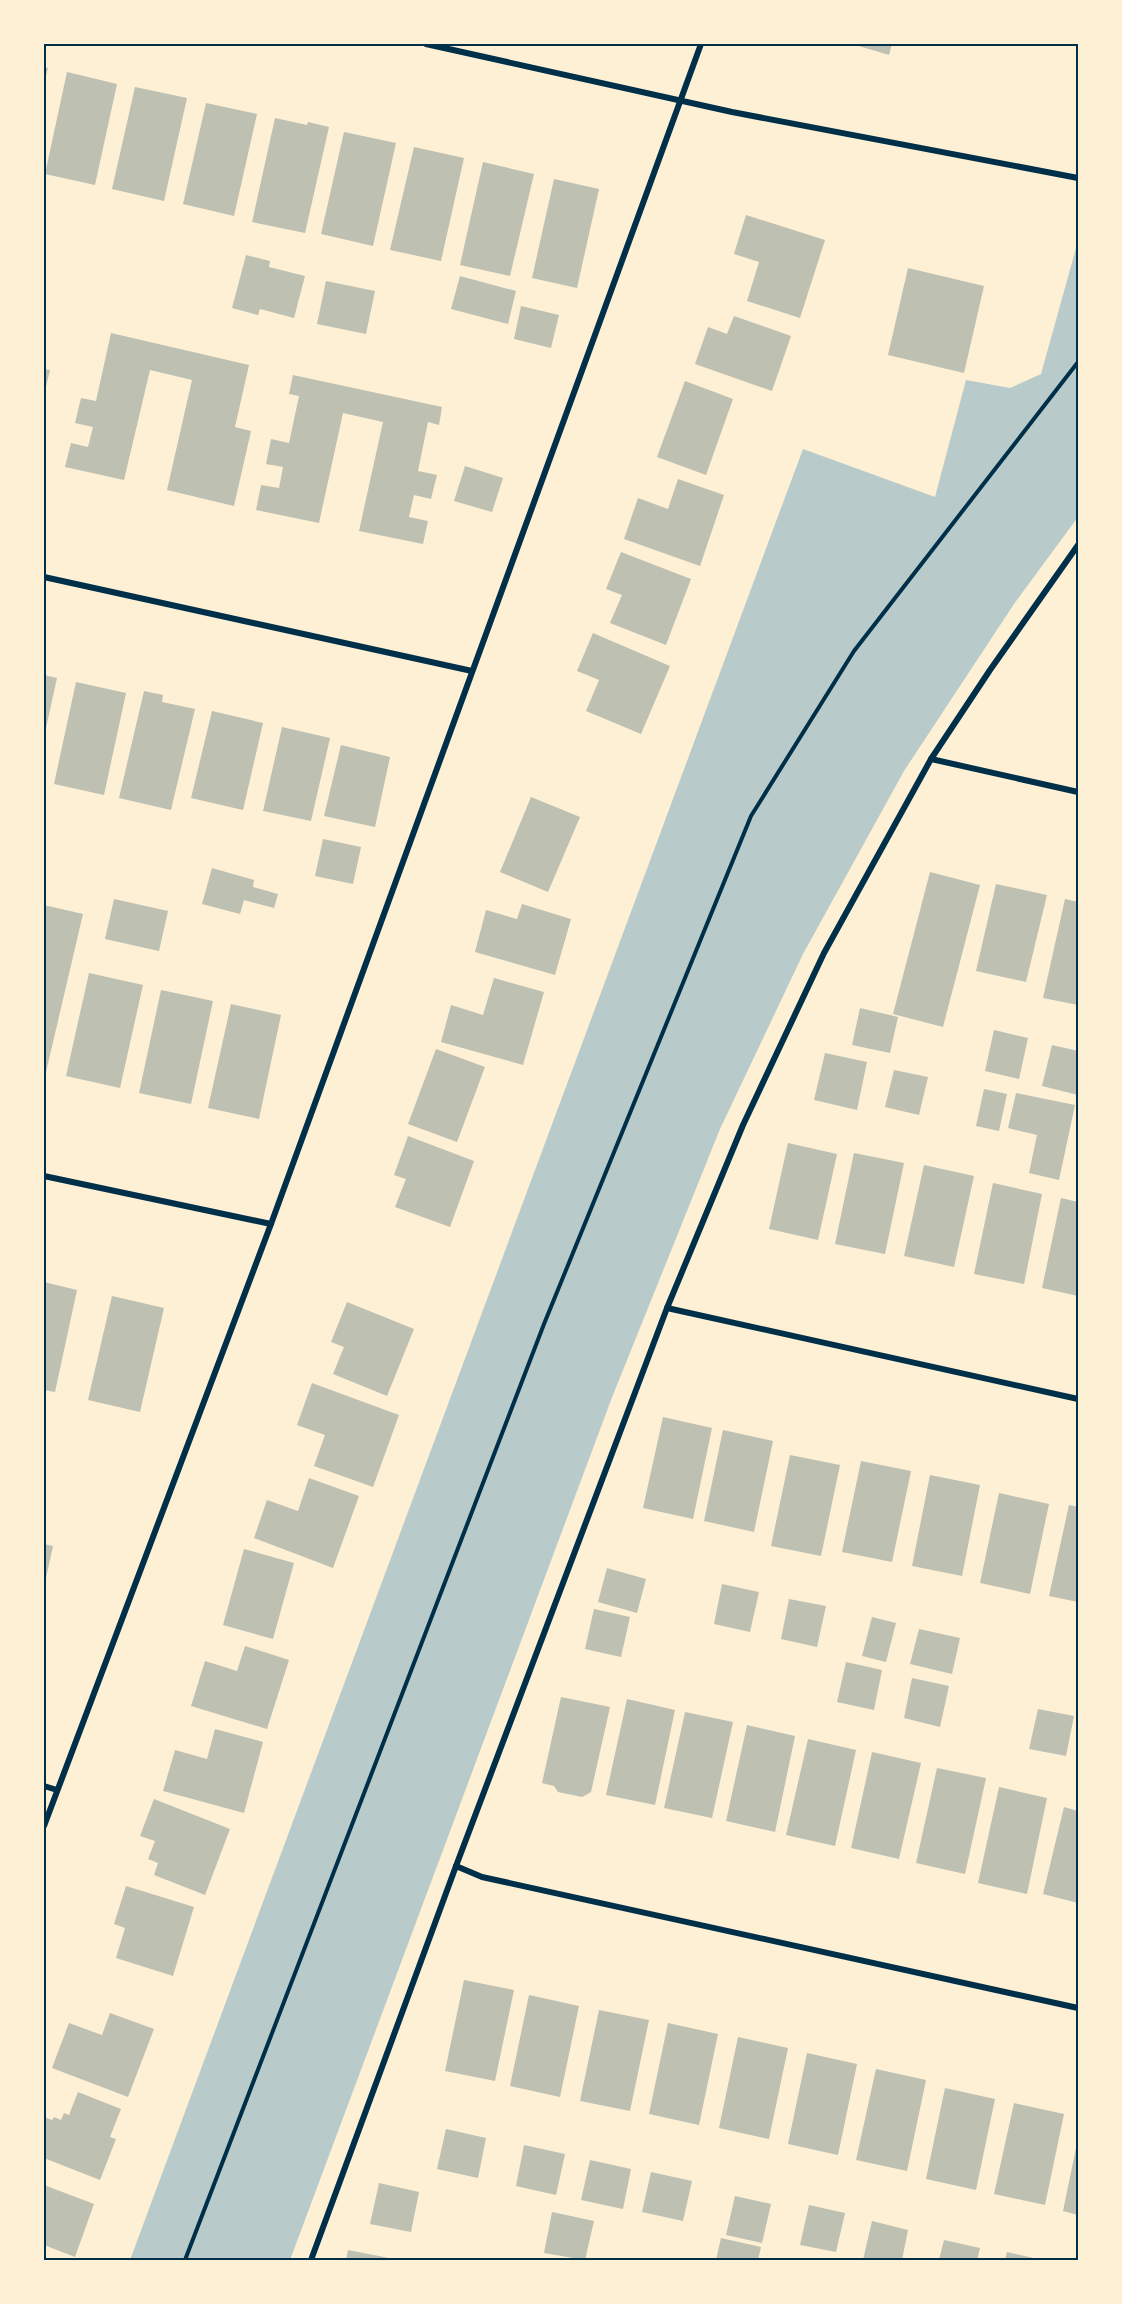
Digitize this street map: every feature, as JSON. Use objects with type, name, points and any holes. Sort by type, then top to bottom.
[{"type":"street","points":[[426,44],[681,100],[1078,178]]},
{"type":"street","points":[[44,1827],[271,1224],[701,44]]},
{"type":"street","points":[[311,2260],[456,1866],[666,1308],[743,1125],[824,953],[931,759],[1078,545]]},
{"type":"street","points":[[44,577],[472,671]]},
{"type":"street","points":[[931,759],[1078,792]]},
{"type":"street","points":[[44,1176],[271,1224]]},
{"type":"street","points":[[666,1308],[1078,1399]]},
{"type":"street","points":[[44,1786],[57,1790]]},
{"type":"street","points":[[456,1866],[494,1879],[1078,2008]]},
{"type":"path","points":[[185,2260],[544,1324],[751,816],[854,651],[1078,362]]},
{"type":"shaded area","points":[[1078,241],[1078,517],[1014,604],[904,771],[803,954],[720,1129],[611,1400],[290,2260],[130,2260],[803,449],[935,497],[966,380],[1010,388],[1041,374]]},
{"type":"building","points":[[852,44],[892,44],[889,55]]},
{"type":"building","points":[[44,67],[48,68],[44,83]]},
{"type":"building","points":[[67,72],[117,84],[95,185],[45,174]]},
{"type":"building","points":[[135,87],[187,98],[164,201],[112,189]]},
{"type":"building","points":[[206,103],[257,114],[234,216],[183,204]]},
{"type":"building","points":[[275,118],[329,127],[305,233],[252,222]]},
{"type":"building","points":[[344,132],[396,143],[373,246],[321,234]]},
{"type":"building","points":[[414,147],[464,158],[441,261],[390,250]]},
{"type":"building","points":[[483,162],[534,174],[510,276],[460,265]]},
{"type":"building","points":[[554,179],[599,189],[577,288],[532,278]]},
{"type":"building","points":[[746,215],[825,240],[800,318],[747,301],[759,262],[734,254]]},
{"type":"building","points":[[246,255],[270,261],[269,267],[305,276],[294,318],[260,309],[258,315],[232,308]]},
{"type":"building","points":[[908,268],[984,286],[964,373],[888,355]]},
{"type":"building","points":[[460,276],[516,291],[508,324],[451,309]]},
{"type":"building","points":[[326,281],[375,291],[366,334],[317,324]]},
{"type":"building","points":[[521,306],[559,315],[551,348],[514,339]]},
{"type":"building","points":[[734,316],[791,336],[772,391],[695,364],[708,327],[727,334]]},
{"type":"building","points":[[111,333],[249,365],[235,427],[251,431],[234,506],[167,490],[192,380],[150,370],[124,480],[65,467],[71,443],[88,447],[93,427],[75,423],[81,398],[96,401]]},
{"type":"building","points":[[44,369],[50,370],[44,395]]},
{"type":"building","points":[[293,375],[442,407],[439,425],[428,422],[418,471],[437,475],[431,499],[414,495],[409,517],[428,521],[423,544],[359,531],[383,422],[343,413],[319,523],[256,510],[261,485],[279,488],[283,467],[266,464],[271,439],[289,443],[299,396],[289,394]]},
{"type":"building","points":[[685,381],[733,399],[706,475],[657,457]]},
{"type":"building","points":[[465,466],[503,478],[492,512],[454,501]]},
{"type":"building","points":[[678,479],[724,495],[700,566],[624,539],[638,498],[668,509]]},
{"type":"building","points":[[621,552],[691,579],[666,645],[610,623],[622,595],[606,589]]},
{"type":"building","points":[[593,633],[670,666],[641,734],[586,711],[599,680],[577,671]]},
{"type":"building","points":[[44,675],[57,678],[44,737]]},
{"type":"building","points":[[76,682],[126,693],[104,795],[54,784]]},
{"type":"building","points":[[144,691],[163,695],[162,702],[195,709],[171,810],[119,798]]},
{"type":"building","points":[[212,711],[263,723],[243,810],[191,798]]},
{"type":"building","points":[[282,727],[330,738],[311,821],[263,811]]},
{"type":"building","points":[[341,745],[390,757],[375,827],[324,816]]},
{"type":"building","points":[[531,797],[580,817],[548,892],[500,872]]},
{"type":"building","points":[[323,839],[361,847],[353,884],[315,876]]},
{"type":"building","points":[[212,868],[254,880],[253,887],[278,894],[274,908],[244,900],[240,914],[202,904]]},
{"type":"building","points":[[930,872],[980,885],[943,1027],[893,1014]]},
{"type":"building","points":[[996,884],[1047,895],[1026,982],[976,971]]},
{"type":"building","points":[[114,899],[168,911],[159,951],[105,939]]},
{"type":"building","points":[[1065,899],[1078,902],[1078,1005],[1043,998]]},
{"type":"building","points":[[522,904],[571,919],[555,975],[475,952],[486,910],[517,919]]},
{"type":"building","points":[[44,905],[83,914],[46,1072],[44,1071]]},
{"type":"building","points":[[89,973],[143,985],[120,1088],[66,1076]]},
{"type":"building","points":[[494,978],[544,992],[523,1065],[441,1042],[451,1005],[483,1015]]},
{"type":"building","points":[[161,990],[213,1001],[191,1104],[139,1093]]},
{"type":"building","points":[[231,1004],[281,1015],[259,1119],[208,1108]]},
{"type":"building","points":[[860,1008],[898,1017],[890,1053],[852,1045]]},
{"type":"building","points":[[994,1030],[1028,1038],[1019,1079],[985,1071]]},
{"type":"building","points":[[1052,1045],[1078,1051],[1078,1095],[1042,1086]]},
{"type":"building","points":[[436,1049],[485,1067],[457,1142],[408,1124]]},
{"type":"building","points":[[825,1053],[867,1062],[857,1110],[814,1100]]},
{"type":"building","points":[[894,1070],[928,1077],[919,1115],[885,1107]]},
{"type":"building","points":[[984,1089],[1007,1094],[999,1131],[976,1126]]},
{"type":"building","points":[[1016,1093],[1075,1105],[1059,1180],[1029,1173],[1037,1135],[1008,1128]]},
{"type":"building","points":[[408,1136],[474,1161],[450,1227],[395,1207],[406,1179],[394,1175]]},
{"type":"building","points":[[788,1143],[837,1154],[818,1240],[769,1229]]},
{"type":"building","points":[[854,1153],[904,1163],[885,1254],[835,1244]]},
{"type":"building","points":[[924,1165],[974,1176],[954,1267],[904,1256]]},
{"type":"building","points":[[993,1183],[1042,1194],[1024,1284],[974,1274]]},
{"type":"building","points":[[1061,1198],[1078,1202],[1078,1296],[1042,1288]]},
{"type":"building","points":[[44,1282],[77,1290],[55,1392],[44,1390]]},
{"type":"building","points":[[112,1296],[164,1308],[140,1412],[88,1400]]},
{"type":"building","points":[[347,1302],[414,1329],[387,1396],[333,1374],[344,1347],[331,1342]]},
{"type":"building","points":[[312,1383],[399,1415],[373,1487],[314,1466],[325,1435],[297,1425]]},
{"type":"building","points":[[663,1417],[712,1428],[693,1519],[643,1508]]},
{"type":"building","points":[[723,1430],[773,1441],[754,1532],[704,1521]]},
{"type":"building","points":[[790,1455],[840,1465],[821,1556],[771,1546]]},
{"type":"building","points":[[861,1461],[911,1471],[892,1562],[842,1552]]},
{"type":"building","points":[[930,1475],[980,1485],[962,1576],[912,1566]]},
{"type":"building","points":[[309,1478],[359,1496],[333,1568],[254,1538],[267,1500],[298,1511]]},
{"type":"building","points":[[999,1493],[1049,1504],[1030,1594],[980,1583]]},
{"type":"building","points":[[1069,1505],[1078,1507],[1078,1602],[1049,1596]]},
{"type":"building","points":[[44,1544],[53,1546],[44,1587]]},
{"type":"building","points":[[244,1549],[294,1563],[273,1639],[223,1625]]},
{"type":"building","points":[[607,1568],[646,1579],[637,1613],[598,1602]]},
{"type":"building","points":[[722,1584],[759,1592],[750,1632],[714,1624]]},
{"type":"building","points":[[789,1599],[826,1606],[817,1647],[781,1639]]},
{"type":"building","points":[[594,1609],[630,1617],[621,1657],[585,1649]]},
{"type":"building","points":[[872,1617],[896,1623],[886,1662],[862,1656]]},
{"type":"building","points":[[919,1629],[960,1638],[952,1674],[910,1664]]},
{"type":"building","points":[[245,1646],[289,1660],[267,1729],[191,1706],[205,1661],[237,1671]]},
{"type":"building","points":[[846,1662],[882,1670],[874,1710],[837,1702]]},
{"type":"building","points":[[912,1678],[949,1686],[940,1727],[904,1718]]},
{"type":"building","points":[[561,1697],[610,1707],[591,1792],[582,1797],[558,1792],[554,1786],[542,1783]]},
{"type":"building","points":[[627,1699],[675,1710],[655,1805],[606,1795]]},
{"type":"building","points":[[1038,1709],[1074,1716],[1066,1756],[1029,1749]]},
{"type":"building","points":[[685,1712],[733,1722],[712,1818],[664,1808]]},
{"type":"building","points":[[747,1725],[795,1736],[775,1832],[726,1821]]},
{"type":"building","points":[[215,1729],[263,1742],[244,1813],[163,1791],[175,1750],[207,1759]]},
{"type":"building","points":[[808,1739],[856,1750],[835,1846],[786,1835]]},
{"type":"building","points":[[872,1752],[921,1763],[899,1859],[851,1848]]},
{"type":"building","points":[[937,1768],[986,1778],[965,1874],[916,1863]]},
{"type":"building","points":[[999,1787],[1047,1798],[1027,1894],[978,1883]]},
{"type":"building","points":[[154,1799],[230,1829],[205,1895],[154,1875],[158,1863],[148,1859],[155,1841],[140,1836]]},
{"type":"building","points":[[1064,1807],[1078,1811],[1078,1903],[1043,1894]]},
{"type":"building","points":[[126,1886],[194,1907],[173,1976],[116,1958],[125,1928],[114,1924]]},
{"type":"building","points":[[464,1980],[514,1990],[495,2081],[445,2071]]},
{"type":"building","points":[[529,1995],[579,2006],[560,2097],[510,2086]]},
{"type":"building","points":[[599,2010],[649,2020],[630,2111],[580,2101]]},
{"type":"building","points":[[110,2013],[154,2029],[128,2097],[52,2068],[69,2023],[102,2035]]},
{"type":"building","points":[[668,2023],[718,2034],[699,2125],[649,2114]]},
{"type":"building","points":[[738,2037],[788,2048],[769,2139],[719,2128]]},
{"type":"building","points":[[807,2053],[857,2064],[838,2155],[788,2144]]},
{"type":"building","points":[[876,2069],[926,2080],[907,2171],[856,2160]]},
{"type":"building","points":[[945,2088],[995,2099],[976,2190],[926,2179]]},
{"type":"building","points":[[78,2092],[121,2109],[110,2137],[116,2139],[100,2180],[44,2158],[44,2117],[61,2120],[64,2113],[69,2115]]},
{"type":"building","points":[[1014,2103],[1064,2114],[1045,2205],[994,2194]]},
{"type":"building","points":[[446,2129],[486,2138],[478,2178],[437,2169]]},
{"type":"building","points":[[1078,2143],[1078,2215],[1063,2211]]},
{"type":"building","points":[[524,2145],[565,2154],[556,2195],[516,2186]]},
{"type":"building","points":[[590,2160],[631,2169],[623,2209],[581,2200]]},
{"type":"building","points":[[651,2172],[692,2181],[683,2221],[642,2212]]},
{"type":"building","points":[[379,2183],[419,2192],[411,2232],[370,2224]]},
{"type":"building","points":[[44,2185],[94,2204],[75,2257],[44,2245]]},
{"type":"building","points":[[735,2196],[771,2204],[762,2243],[726,2235]]},
{"type":"building","points":[[809,2205],[845,2213],[836,2252],[800,2245]]},
{"type":"building","points":[[552,2212],[594,2221],[585,2260],[544,2253]]},
{"type":"building","points":[[872,2221],[908,2230],[902,2260],[863,2260]]},
{"type":"building","points":[[721,2238],[761,2247],[758,2260],[716,2260]]},
{"type":"building","points":[[944,2240],[980,2248],[977,2260],[939,2260]]},
{"type":"building","points":[[348,2250],[394,2259],[346,2260]]},
{"type":"building","points":[[1007,2252],[1042,2260],[1005,2260]]}]
